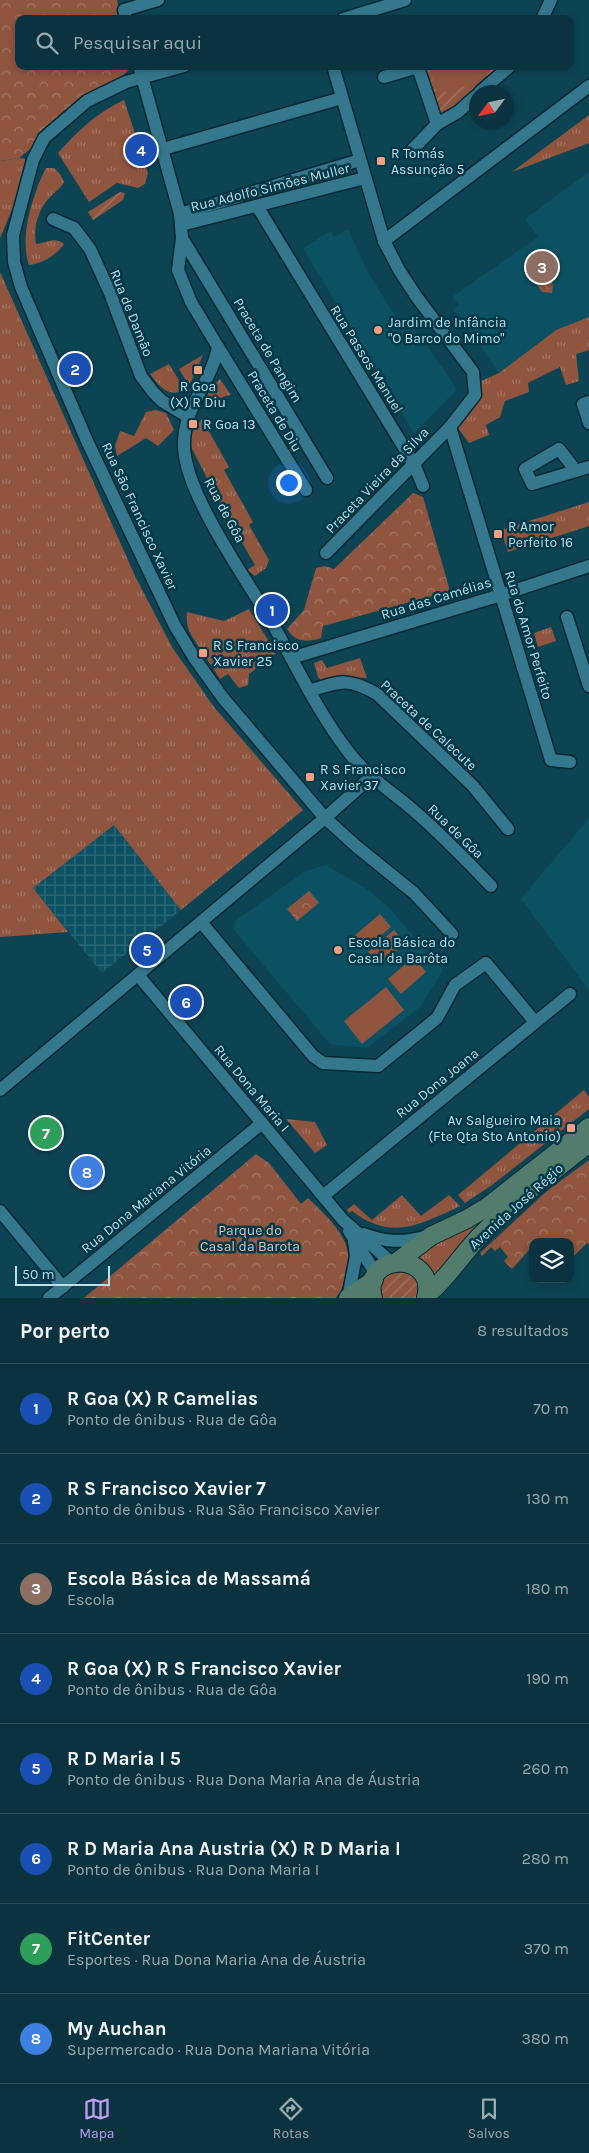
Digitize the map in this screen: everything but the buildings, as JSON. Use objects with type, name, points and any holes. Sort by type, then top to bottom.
[{"type":"street","points":[[125,15],[124,10],[158,0]]},
{"type":"street","points":[[356,15],[405,0]]},
{"type":"street","points":[[544,15],[551,0]]},
{"type":"street","name":"Rua São Francisco Xavier","points":[[155,70],[140,72],[126,82],[87,101],[44,138],[33,160],[13,235],[14,262],[21,288],[87,442],[175,626],[223,698],[325,818],[414,893],[452,934]]},
{"type":"street","points":[[334,70],[384,241],[416,296],[473,372],[475,395],[450,428]]},
{"type":"street","points":[[384,77],[408,70]]},
{"type":"street","points":[[419,70],[437,124]]},
{"type":"street","points":[[488,85],[505,70]]},
{"type":"street","points":[[140,72],[181,220],[182,238],[178,270],[191,302],[218,347]]},
{"type":"street","points":[[384,241],[589,86]]},
{"type":"street","points":[[162,149],[342,98]]},
{"type":"street","points":[[413,149],[437,124],[458,112],[469,102]]},
{"type":"street","name":"Rua Adolfo Simões Muller","points":[[181,220],[360,160]]},
{"type":"street","name":"Rua Adolfo Simões Muller","points":[[181,220],[257,206],[365,178]]},
{"type":"street","name":"Rua Passos Manuel","points":[[257,206],[414,464],[423,486]]},
{"type":"street","name":"Rua de Damão","points":[[53,219],[74,228],[90,249],[110,293],[141,376],[153,392],[162,400],[187,416]]},
{"type":"street","name":"Praceta de Pangim","points":[[182,238],[328,478]]},
{"type":"street","name":"Rua de Gôa","points":[[218,347],[215,362],[187,416],[184,445],[186,467],[202,504],[310,691],[350,755],[371,777],[412,809],[491,886]]},
{"type":"street","name":"Praceta de Diu","points":[[218,347],[306,490]]},
{"type":"street","points":[[586,403],[589,423]]},
{"type":"street","name":"Praceta Vieira da Silva","points":[[326,553],[450,428]]},
{"type":"street","name":"Rua do Amor Perfeito","points":[[450,428],[551,760],[570,762]]},
{"type":"street","points":[[576,471],[589,467]]},
{"type":"street","name":"Rua das Camélias","points":[[291,658],[589,566]]},
{"type":"street","points":[[568,617],[589,686]]},
{"type":"street","name":"Praceta de Calecute","points":[[310,691],[339,682],[359,684],[377,694],[473,786],[508,829]]},
{"type":"street","points":[[0,1090],[325,818],[371,777]]},
{"type":"street","points":[[201,922],[312,1056],[323,1063],[378,1066],[437,1018],[455,984],[486,963],[535,1022]]},
{"type":"street","name":"Rua Dona Maria I","points":[[138,975],[343,1220],[375,1277]]},
{"type":"street","name":"Rua Dona Joana","points":[[324,1196],[570,994]]},
{"type":"street","name":"Rua Dona Mariana Vitória","points":[[49,1298],[262,1124]]},
{"type":"street","name":"Avenida José Régio","points":[[348,1298],[431,1236],[487,1207],[589,1127]]},
{"type":"street","name":"Avenida José Régio","points":[[426,1297],[442,1282],[483,1233],[540,1182],[589,1143]]},
{"type":"street","points":[[0,1211],[63,1287]]},
{"type":"street","name":"Rua Dona Maria I","points":[[343,1220],[364,1234],[385,1242],[410,1241],[431,1236]]},
{"type":"street","name":"Rua Dona Maria I","points":[[343,1220],[394,1262]]},
{"type":"street","name":"Rua Dona Maria I","points":[[348,1298],[356,1256],[353,1237]]},
{"type":"street","points":[[394,1262],[406,1262],[420,1271],[427,1287],[426,1297]]},
{"type":"street","points":[[373,1298],[372,1287],[375,1277]]},
{"type":"shaded area","points":[[589,172],[589,316],[556,330],[499,373],[454,309],[459,305],[452,297],[538,237],[525,219]]},
{"type":"shaded area","name":"Jardim de Infância \"O Barco do Mimo\"","points":[[348,229],[367,271],[405,332],[413,327],[454,384],[456,390],[414,433],[303,248],[331,231],[334,237]]},
{"type":"shaded area","points":[[589,818],[589,990],[521,899]]},
{"type":"shaded area","points":[[114,825],[181,910],[102,973],[33,888]]},
{"type":"shaded area","name":"Escola Básica do Casal da Barôta","points":[[326,865],[368,890],[391,910],[443,970],[421,1006],[367,1048],[330,1044],[234,930],[235,921],[306,871]]},
{"type":"green space","points":[[0,0],[117,0],[120,15],[15,15],[15,70],[129,70],[19,158],[0,161]]},
{"type":"green space","points":[[424,70],[498,70],[481,85],[469,85],[469,96],[455,108],[439,115]]},
{"type":"green space","points":[[430,70],[485,70],[488,80],[437,94]]},
{"type":"green space","points":[[124,100],[148,173],[145,184],[138,188],[117,183],[89,202],[58,153],[88,123],[105,110]]},
{"type":"green space","points":[[589,115],[589,143],[512,172]]},
{"type":"green space","points":[[19,158],[33,160],[0,238],[0,161]]},
{"type":"green space","points":[[46,168],[54,168],[64,182],[46,201],[40,212],[35,231],[36,244],[57,240],[64,244],[48,258],[39,263],[29,265],[26,254],[26,242],[29,216],[36,190]]},
{"type":"green space","points":[[120,192],[125,193],[123,200],[93,220],[88,212]]},
{"type":"green space","points":[[537,267],[542,269],[544,277],[549,277],[553,285],[552,293],[542,292],[537,285],[535,275],[530,274],[527,269]]},
{"type":"green space","points":[[0,272],[135,576],[172,647],[214,707],[303,810],[181,910],[114,825],[33,888],[68,932],[0,937]]},
{"type":"green space","points":[[589,317],[589,350],[576,354],[579,381],[566,385],[560,367],[528,383],[529,392],[505,401],[500,417],[486,425],[489,435],[469,443],[458,428],[477,401],[481,381],[499,373],[556,330]]},
{"type":"green space","points":[[203,355],[190,384],[188,384],[179,369]]},
{"type":"green space","points":[[169,364],[185,390],[174,393],[169,392],[161,387],[150,374]]},
{"type":"green space","points":[[220,379],[231,395],[225,396],[207,408],[204,402],[211,388]]},
{"type":"green space","points":[[156,410],[166,413],[174,430],[158,446],[146,438],[117,456],[115,446],[120,431],[134,436],[146,412]]},
{"type":"green space","points":[[202,419],[229,467],[224,470],[253,522],[249,525],[269,560],[266,568],[255,576],[247,570],[255,565],[211,489],[187,439]]},
{"type":"green space","points":[[413,493],[423,497],[450,591],[323,626],[321,638],[306,641],[294,637],[287,629],[304,610],[316,568],[325,566],[334,569]]},
{"type":"green space","points":[[589,502],[589,526],[508,552],[501,530]]},
{"type":"green space","points":[[249,609],[276,653],[249,674],[248,685],[239,688],[228,674],[220,679],[205,656],[207,654],[203,649],[201,650],[190,632],[187,623],[187,612],[224,621]]},
{"type":"green space","points":[[551,627],[556,641],[538,647],[534,633]]},
{"type":"green space","points":[[360,658],[367,678],[344,677],[322,682],[318,677],[314,663],[322,660],[327,668]]},
{"type":"green space","points":[[309,891],[319,903],[297,921],[287,909]]},
{"type":"green space","points":[[380,914],[391,927],[365,949],[354,936]]},
{"type":"green space","points":[[394,930],[405,943],[379,965],[368,952]]},
{"type":"green space","points":[[414,957],[426,972],[401,994],[388,979]]},
{"type":"green space","points":[[386,987],[404,1010],[362,1044],[344,1021]]},
{"type":"green space","points":[[584,1090],[589,1097],[589,1109],[492,1185],[465,1203],[458,1195]]},
{"type":"green space","points":[[286,1119],[315,1122],[327,1145],[315,1153]]},
{"type":"green space","name":"Parque do Casal da Barota","points":[[256,1154],[269,1163],[301,1204],[308,1198],[339,1231],[349,1255],[349,1268],[345,1282],[336,1298],[84,1298]]},
{"type":"green space","points":[[589,1160],[589,1244],[587,1243],[574,1256],[574,1238],[529,1238],[529,1250],[512,1269],[504,1261],[508,1257],[500,1247],[495,1251],[491,1247],[482,1256],[480,1253],[547,1191]]},
{"type":"green space","points":[[402,1195],[421,1216],[449,1195],[460,1206],[419,1224],[393,1228],[380,1226],[352,1211],[349,1213],[347,1210],[354,1204],[372,1220]]},
{"type":"green space","points":[[503,1203],[433,1284],[409,1257]]},
{"type":"green space","points":[[400,1268],[418,1279],[419,1298],[380,1298],[380,1286],[383,1279]]},
{"type":"place","name":"R Goa (X) R S Francisco Xavier","points":[[141,150]]},
{"type":"place","name":"R Tomás Assunção 5","points":[[381,161]]},
{"type":"place","name":"Escola Básica de Massamá","points":[[542,267]]},
{"type":"place","name":"Jardim de Infância \"O Barco do Mimo\"","points":[[378,330]]},
{"type":"place","name":"R S Francisco Xavier 7","points":[[75,369]]},
{"type":"place","name":"R Goa (X) R Diu","points":[[198,370]]},
{"type":"place","name":"R Goa 13","points":[[193,424]]},
{"type":"place","name":"R Amor Perfeito 16","points":[[498,534]]},
{"type":"place","name":"R Goa (X) R Camelias","points":[[272,610]]},
{"type":"place","name":"R S Francisco Xavier 25","points":[[203,653]]},
{"type":"place","name":"R S Francisco Xavier 37","points":[[310,777]]},
{"type":"place","name":"R D Maria I 5","points":[[147,950]]},
{"type":"place","name":"Escola Básica do Casal da Barôta","points":[[338,950]]},
{"type":"place","name":"R D Maria Ana Austria (X) R D Maria I","points":[[186,1002]]},
{"type":"place","name":"Av Salgueiro Maia (Fte Qta Sto Antonio)","points":[[571,1128]]},
{"type":"place","name":"FitCenter","points":[[46,1133]]},
{"type":"place","name":"My Auchan","points":[[87,1172]]}]
